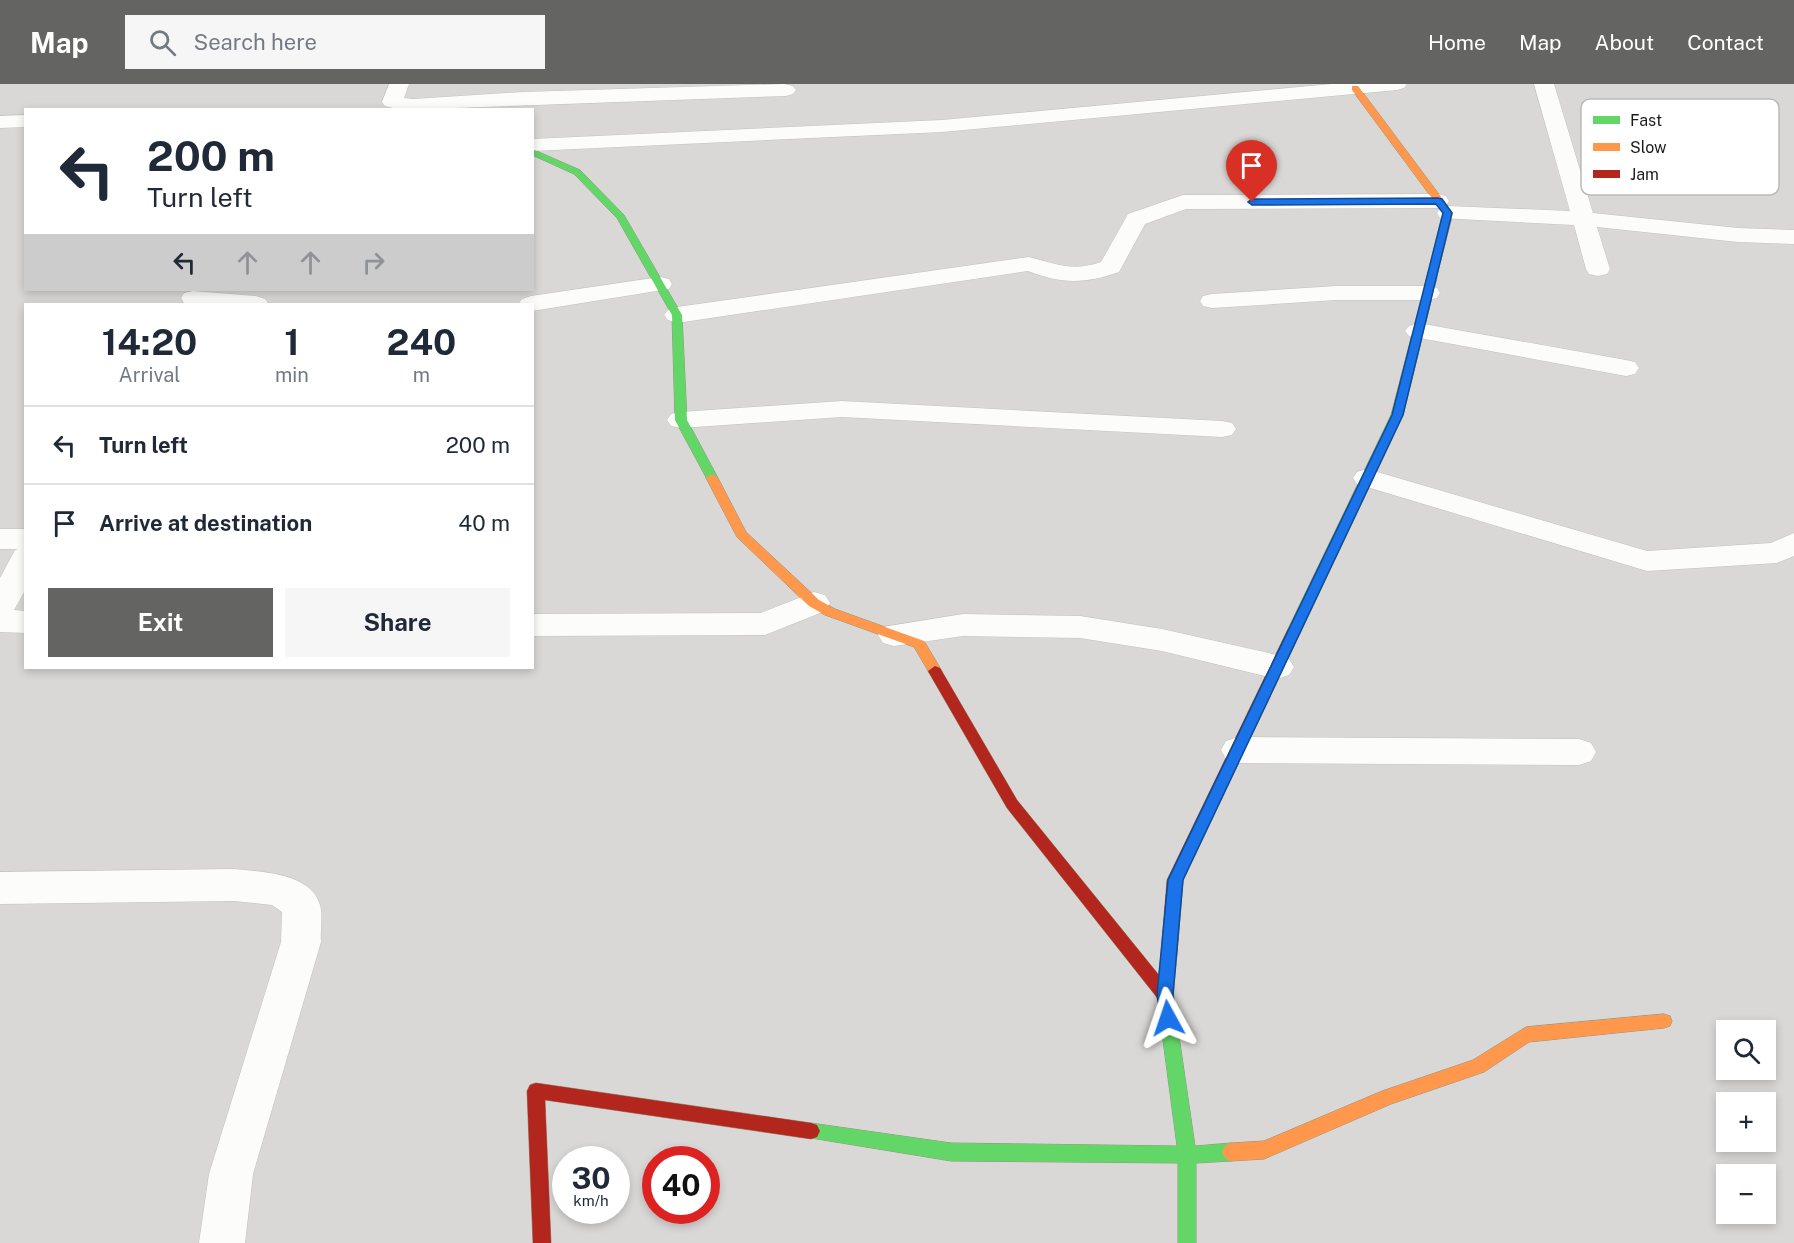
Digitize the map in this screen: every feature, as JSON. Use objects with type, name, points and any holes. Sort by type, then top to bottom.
[{"type":"street","points":[[399,84],[392,102],[413,105],[525,91],[786,90]]},
{"type":"street","points":[[534,145],[942,126],[1396,84]]},
{"type":"street","points":[[1544,84],[1598,269]]},
{"type":"street","points":[[1187,1243],[1187,1155],[1165,995],[1175,880],[1397,415],[1428,293],[1443,207],[1355,88]]},
{"type":"street","points":[[1120,92],[1134,109]]},
{"type":"street","points":[[0,122],[24,121]]},
{"type":"street","points":[[534,153],[577,172],[621,217],[677,315],[681,420],[741,534],[814,603],[830,612],[919,644],[1012,804],[1165,995]]},
{"type":"street","points":[[677,315],[1029,264],[1046,268],[1055,274],[1098,272],[1110,267],[1136,219],[1183,202],[1443,207],[1738,235],[1794,237]]},
{"type":"street","points":[[534,304],[660,284]]},
{"type":"street","points":[[1212,301],[1336,293],[1428,293]]},
{"type":"street","points":[[193,298],[246,303]]},
{"type":"street","points":[[1418,331],[1626,368]]},
{"type":"street","points":[[681,420],[842,409],[1222,429]]},
{"type":"street","points":[[1367,478],[1647,561],[1777,553],[1794,543]]},
{"type":"street","points":[[0,539],[24,539]]},
{"type":"street","points":[[0,608],[24,562]]},
{"type":"street","points":[[534,625],[765,624],[814,603]]},
{"type":"street","points":[[0,621],[24,622]]},
{"type":"street","points":[[894,635],[963,625],[1080,627],[1162,640],[1277,667]]},
{"type":"street","points":[[1238,750],[1579,752]]},
{"type":"street","points":[[0,888],[234,885],[281,891],[301,905],[301,942],[231,1174],[222,1243]]},
{"type":"street","points":[[542,1243],[537,1091],[951,1152],[1187,1155],[1264,1150],[1388,1097],[1478,1066],[1526,1035],[1664,1021]]},
{"type":"shaded area","points":[[0,84],[1794,84],[1794,1243],[0,1243]]},
{"type":"traffic: fast","points":[[534,153],[577,172],[621,217],[677,315],[681,420],[712,478]]},
{"type":"traffic: fast","points":[[1295,629],[1397,415],[1432,277]]},
{"type":"traffic: fast","points":[[1169,954],[1165,995],[1187,1155],[1187,1243]]},
{"type":"traffic: fast","points":[[811,1131],[951,1152],[1187,1155],[1231,1152]]},
{"type":"traffic: slow","points":[[1355,88],[1448,213],[1432,277]]},
{"type":"traffic: slow","points":[[712,478],[741,534],[814,603],[830,612],[919,644],[935,671]]},
{"type":"traffic: slow","points":[[1231,1152],[1264,1150],[1388,1097],[1478,1066],[1526,1035],[1664,1021]]},
{"type":"traffic: jam","points":[[1169,954],[1175,880],[1295,629]]},
{"type":"traffic: jam","points":[[935,671],[1012,804],[1165,995]]},
{"type":"traffic: jam","points":[[542,1243],[536,1091],[811,1131]]},
{"type":"route","points":[[1168,1018],[1165,995],[1175,880],[1397,415],[1448,213],[1438,201],[1252,202]]}]
